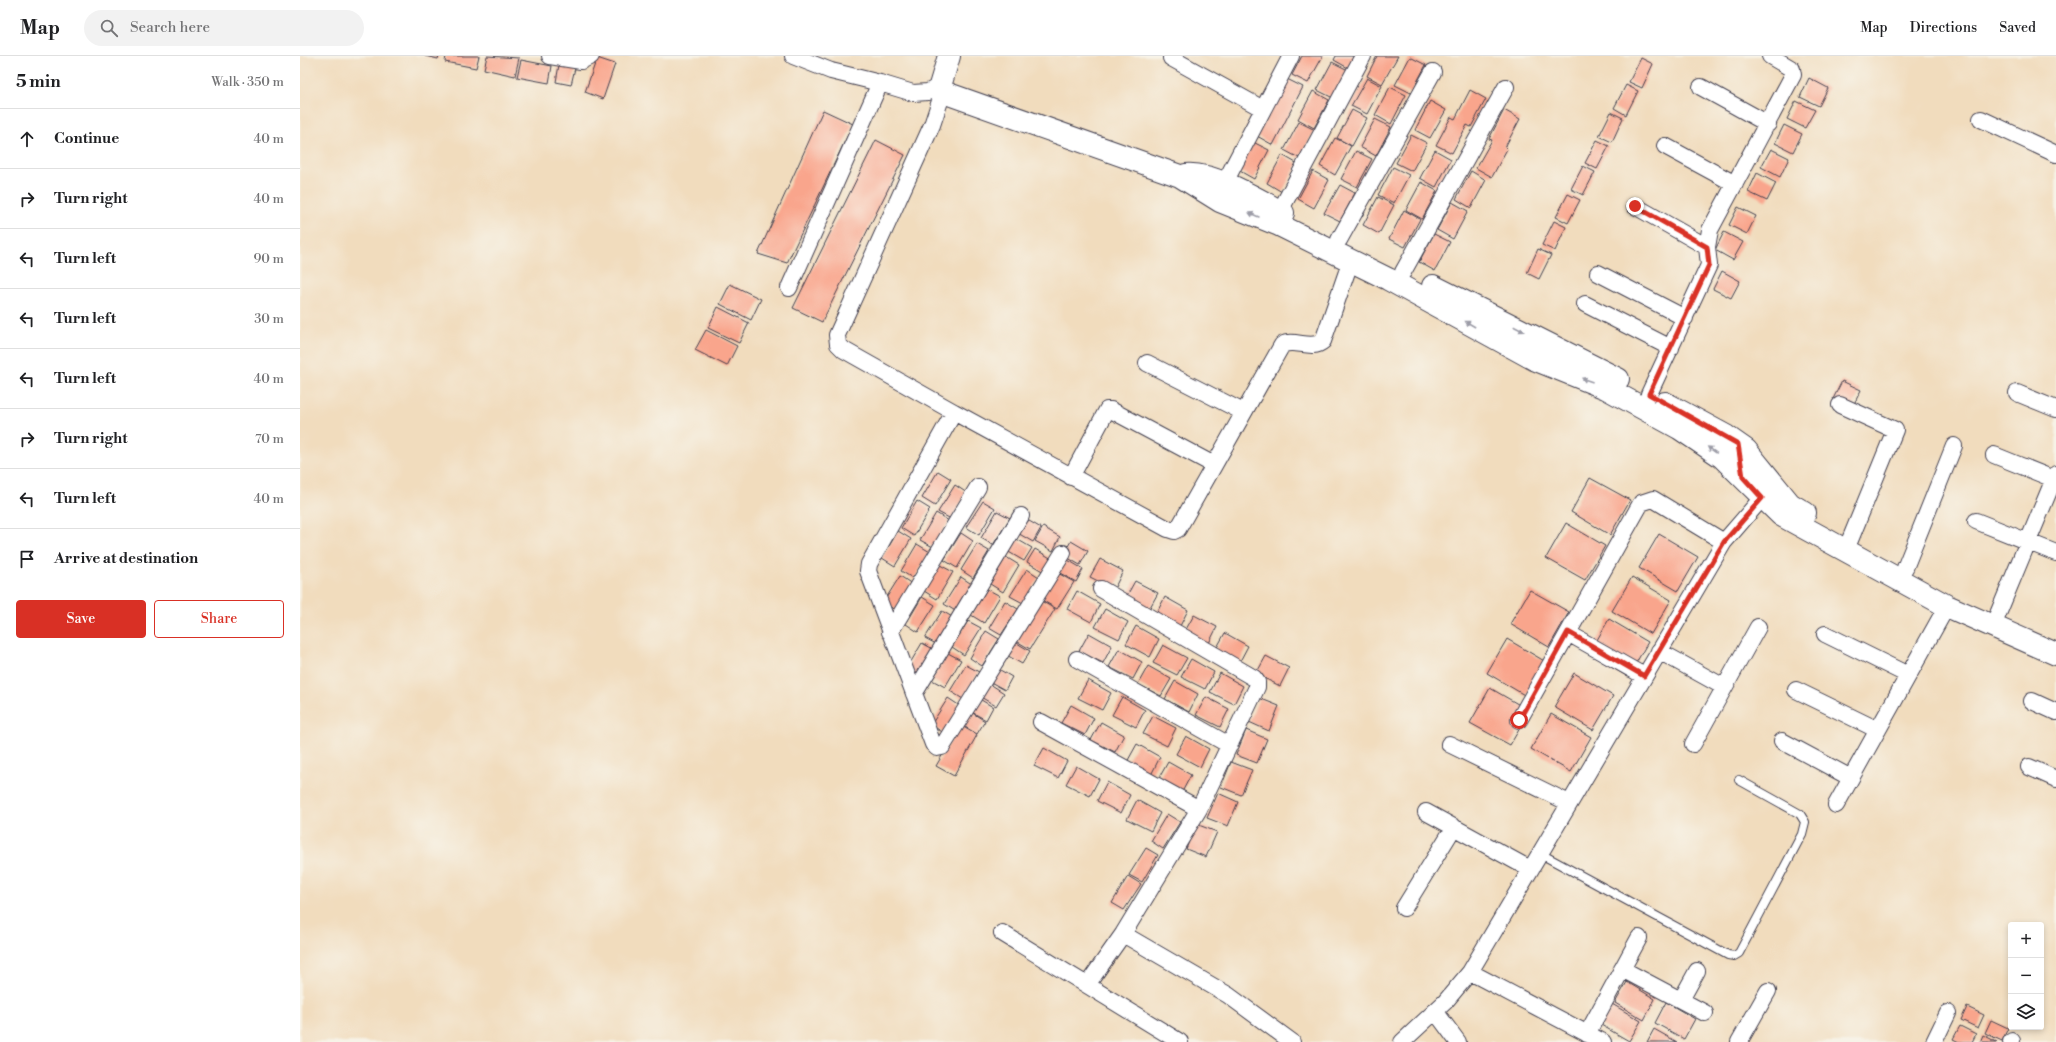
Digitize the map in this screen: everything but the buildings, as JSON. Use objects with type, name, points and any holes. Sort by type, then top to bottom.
[{"type":"street","points":[[550,56],[581,61],[590,56]]},
{"type":"street","points":[[793,56],[831,71],[913,93],[942,89],[1180,176],[1220,201],[1277,224],[1435,303],[1534,359],[1606,388],[1633,402],[1679,428],[1722,457],[1743,477],[1809,532],[1947,606],[2056,644]]},
{"type":"street","points":[[949,56],[932,125],[837,335],[838,344],[844,350],[954,412],[1168,529],[1174,531],[1178,529],[1282,345],[1286,343],[1315,345],[1323,341],[1351,260]]},
{"type":"street","points":[[1224,184],[1291,56]]},
{"type":"street","points":[[1280,211],[1363,56]]},
{"type":"street","points":[[1649,394],[1709,265],[1707,247],[1710,230],[1793,75],[1792,69],[1770,56]]},
{"type":"street","points":[[1171,58],[1263,109]]},
{"type":"street","points":[[1339,240],[1433,72]]},
{"type":"street","points":[[789,288],[880,83]]},
{"type":"street","points":[[1403,272],[1506,87]]},
{"type":"street","points":[[1701,88],[1768,124]]},
{"type":"street","points":[[1981,119],[2056,154]]},
{"type":"street","points":[[1665,146],[1735,184]]},
{"type":"street","points":[[1180,176],[1195,174],[1224,184],[1649,394],[1738,444],[1759,464],[1766,477],[1775,503]]},
{"type":"street","points":[[1635,206],[1707,247]]},
{"type":"street","points":[[1598,273],[1685,318]]},
{"type":"street","points":[[1585,304],[1671,348]]},
{"type":"street","points":[[1147,363],[1243,412]]},
{"type":"street","points":[[2017,393],[2056,409]]},
{"type":"street","points":[[1840,405],[1895,430],[1850,540]]},
{"type":"street","points":[[1071,477],[1107,410],[1111,410],[1214,465]]},
{"type":"street","points":[[954,412],[869,564],[869,577],[933,744],[937,748],[942,747],[1062,553]]},
{"type":"street","points":[[1738,444],[1743,477]]},
{"type":"street","points":[[1905,568],[1954,446]]},
{"type":"street","points":[[1994,455],[2055,478],[1995,622]]},
{"type":"street","points":[[890,632],[978,487]]},
{"type":"street","points":[[1519,720],[1641,503],[1653,498],[1724,542]]},
{"type":"street","points":[[1402,1042],[1445,1002],[1470,972],[1724,542],[1775,503],[1790,504],[1850,540],[1905,568],[1995,622],[2056,654]]},
{"type":"street","points":[[914,694],[1021,516]]},
{"type":"street","points":[[1976,521],[2056,553]]},
{"type":"street","points":[[1087,985],[1123,934],[1199,809],[1257,687],[1254,678],[1101,589]]},
{"type":"street","points":[[1836,805],[1947,606]]},
{"type":"street","points":[[1693,744],[1758,627]]},
{"type":"street","points":[[1568,632],[1644,676]]},
{"type":"street","points":[[1825,634],[1908,675]]},
{"type":"street","points":[[1659,651],[1724,687]]},
{"type":"street","points":[[1077,658],[1229,745]]},
{"type":"street","points":[[1796,690],[1878,730]]},
{"type":"street","points":[[2032,701],[2056,712]]},
{"type":"street","points":[[1041,722],[1199,809]]},
{"type":"street","points":[[1782,741],[1851,778]]},
{"type":"street","points":[[1448,744],[1569,803]]},
{"type":"street","points":[[2030,767],[2056,779]]},
{"type":"street","points":[[1426,812],[1530,869]]},
{"type":"street","points":[[1404,908],[1454,827]]},
{"type":"street","points":[[1002,933],[1159,1027],[1180,1042]]},
{"type":"street","points":[[1123,934],[1228,995],[1292,1042]]},
{"type":"street","points":[[1587,1034],[1639,938]]},
{"type":"street","points":[[1622,969],[1705,1013]]},
{"type":"street","points":[[1681,1000],[1697,971]]},
{"type":"street","points":[[1470,972],[1603,1042]]},
{"type":"street","points":[[1739,1042],[1768,991]]},
{"type":"street","points":[[1435,1011],[1458,1042]]},
{"type":"street","points":[[1934,1042],[1948,1013]]},
{"type":"lane","points":[[1539,853],[1728,955],[1734,956],[1739,953],[1802,834],[1805,822],[1800,814],[1739,780]]},
{"type":"route","points":[[1519,720],[1568,632],[1644,676],[1724,542],[1762,498],[1743,477],[1738,444],[1649,394],[1709,265],[1707,247],[1635,206]]}]
